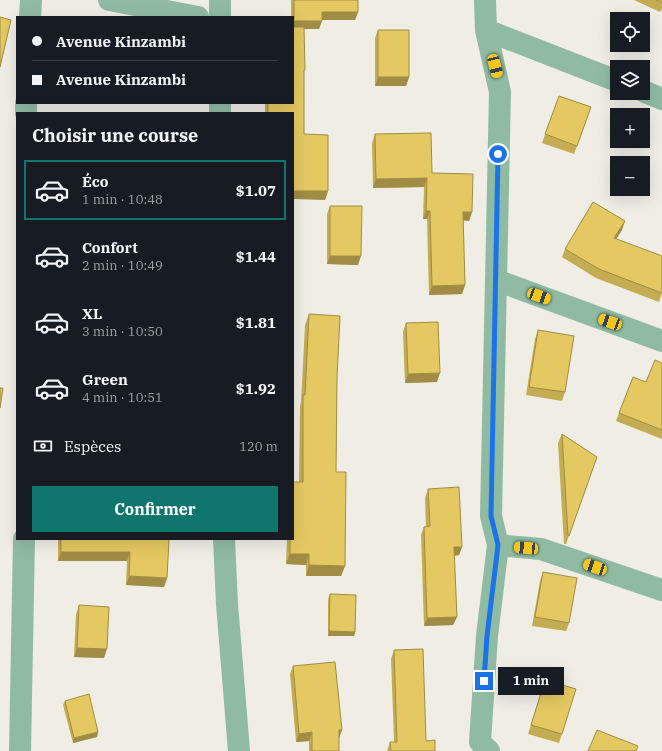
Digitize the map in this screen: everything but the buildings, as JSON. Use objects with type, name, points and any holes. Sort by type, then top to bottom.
[{"type":"street","points":[[30,16],[31,0]]},
{"type":"street","points":[[110,0],[193,16]]},
{"type":"street","points":[[220,0],[220,16]]},
{"type":"street","points":[[485,0],[486,30],[500,92],[491,516],[498,545],[487,636],[480,742],[489,751]]},
{"type":"street","points":[[486,30],[610,78]]},
{"type":"street","points":[[650,94],[662,99]]},
{"type":"street","points":[[496,280],[662,341]]},
{"type":"street","points":[[20,751],[24,540]]},
{"type":"street","points":[[224,540],[227,604],[239,751]]},
{"type":"street","points":[[498,545],[541,549],[662,590]]},
{"type":"route","points":[[484,681],[487,636],[498,545],[491,516],[498,154]]}]
